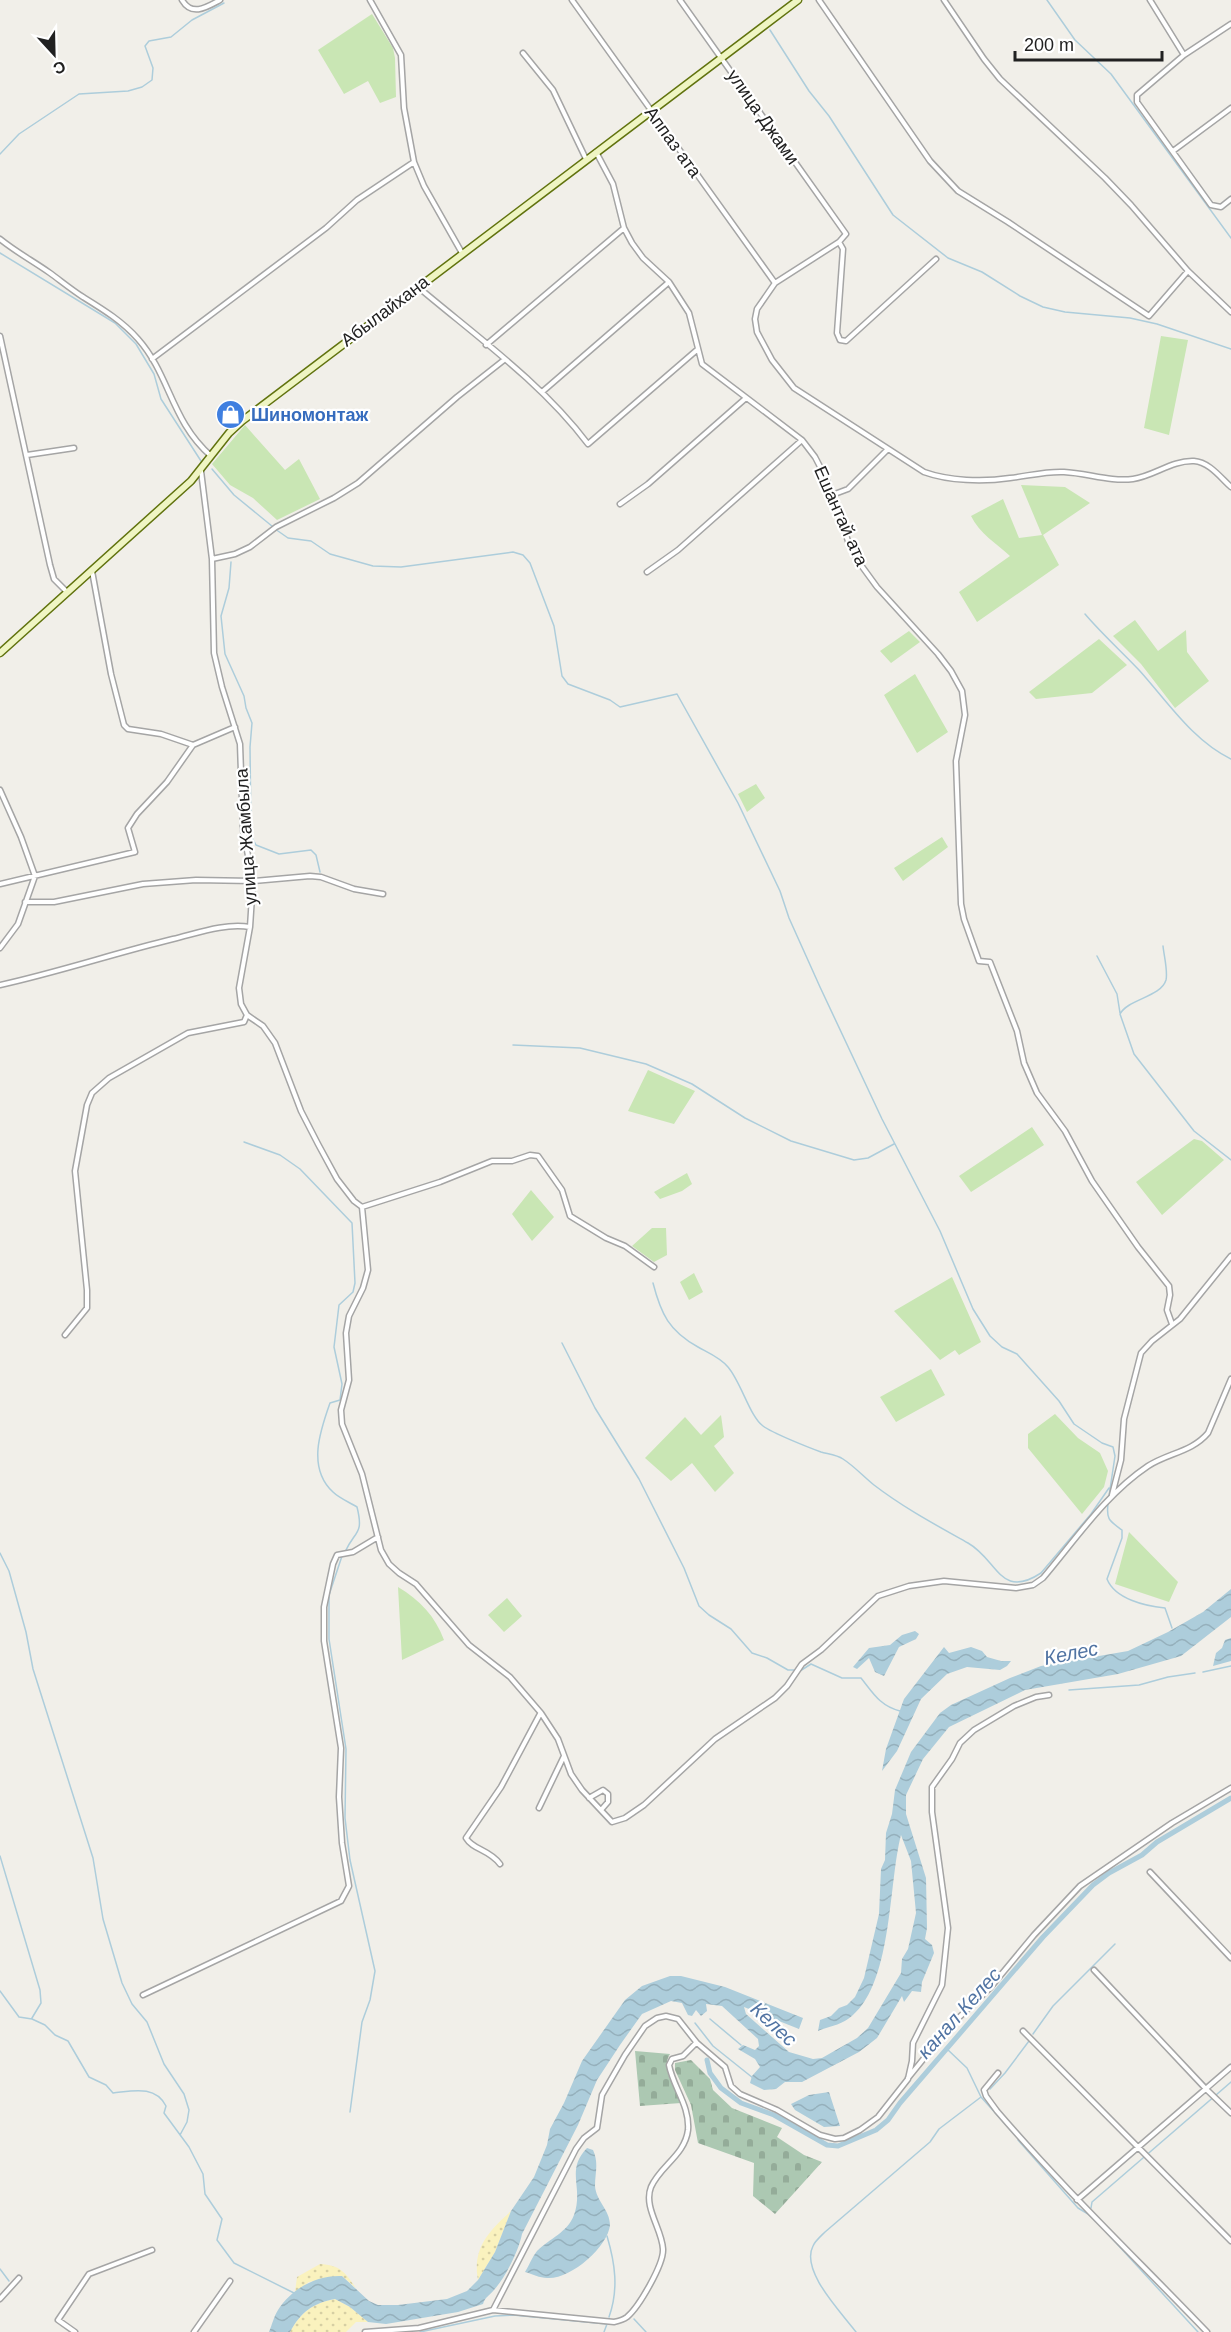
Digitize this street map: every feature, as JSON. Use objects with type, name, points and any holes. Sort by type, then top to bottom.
[{"type":"main road","name":"Абылайхана","points":[[0,653],[151,518],[201,470],[229,433],[242,421],[798,0]]},
{"type":"street","points":[[182,0],[185,6],[194,10],[204,9],[220,0]]},
{"type":"street","points":[[370,0],[401,55],[404,108],[414,162],[424,186],[462,253]]},
{"type":"street","name":"Аппаз ата","points":[[572,0],[775,284]]},
{"type":"street","name":"улица Джами","points":[[680,0],[846,234],[839,242]]},
{"type":"street","points":[[819,0],[930,161],[958,191],[1018,228],[1149,316],[1188,271]]},
{"type":"street","points":[[944,0],[1000,79],[1105,178],[1188,271],[1231,312]]},
{"type":"street","points":[[1150,0],[1184,55]]},
{"type":"street","points":[[1231,24],[1184,55],[1137,95],[1137,102],[1211,205],[1221,207],[1231,199]]},
{"type":"street","points":[[523,52],[553,90],[586,159]]},
{"type":"street","points":[[1173,151],[1231,108]]},
{"type":"street","name":"Ешантай ата","points":[[596,152],[613,184],[624,228],[643,258],[669,282],[689,314],[695,328],[702,364],[802,440],[818,463],[858,561],[877,587],[938,654],[962,691],[965,715],[956,761],[961,904],[964,919],[980,961],[990,962],[1017,1031],[1024,1063],[1037,1093],[1065,1131],[1092,1181],[1138,1248],[1169,1286],[1167,1310],[1172,1324]]},
{"type":"street","points":[[152,359],[326,228],[357,200],[414,162]]},
{"type":"street","points":[[486,345],[624,228]]},
{"type":"street","points":[[0,239],[14,251],[83,297],[101,306],[140,341],[152,359],[186,430],[211,457]]},
{"type":"street","points":[[936,259],[846,341],[840,340],[837,333],[843,249],[839,242],[775,284],[757,309],[755,319],[757,332],[772,360],[794,388],[888,449],[936,476],[1007,479],[1048,472],[1132,479],[1182,462],[1195,461],[1205,464],[1231,487]]},
{"type":"street","points":[[542,392],[669,282]]},
{"type":"street","points":[[417,287],[542,392],[567,416],[588,444],[698,350]]},
{"type":"street","points":[[0,336],[50,565],[58,586],[67,592]]},
{"type":"street","points":[[212,559],[235,554],[250,547],[276,527],[334,498],[358,483],[504,360]]},
{"type":"street","points":[[620,504],[648,484],[746,398]]},
{"type":"street","points":[[647,572],[678,550],[802,440]]},
{"type":"street","points":[[27,454],[74,448]]},
{"type":"street","points":[[832,495],[848,489],[888,449]]},
{"type":"street","name":"улица Жамбыла","points":[[201,470],[212,559],[214,653],[240,744],[243,830],[253,881],[250,927],[239,988],[241,1004],[248,1015],[262,1026],[275,1043],[301,1111],[318,1144],[337,1179],[354,1201],[362,1207]]},
{"type":"street","points":[[92,570],[111,674],[124,725],[128,729],[161,734],[193,745]]},
{"type":"street","points":[[0,884],[135,852],[128,828],[136,814],[167,782],[193,745],[235,727]]},
{"type":"street","points":[[0,790],[35,876],[18,924],[0,948]]},
{"type":"street","points":[[25,902],[54,902],[143,884],[196,880],[253,881],[321,877],[354,889],[383,894]]},
{"type":"street","points":[[0,985],[57,972],[216,928],[237,925],[250,927]]},
{"type":"street","points":[[65,1335],[87,1308],[75,1171],[87,1105],[92,1093],[108,1078],[172,1040],[188,1033],[244,1022],[248,1015]]},
{"type":"street","points":[[654,1267],[625,1246],[606,1238],[570,1216],[562,1190],[538,1156],[530,1155],[512,1161],[492,1161],[440,1182],[362,1207],[368,1270],[363,1288],[349,1316],[346,1333],[349,1380],[341,1410],[342,1424],[362,1474],[381,1550],[389,1564],[399,1574],[416,1584],[469,1645],[510,1677],[541,1713],[558,1738],[571,1774],[589,1798],[612,1822],[625,1818],[644,1805],[716,1739],[776,1698],[802,1664],[821,1650],[878,1596],[909,1586],[944,1581],[1016,1588],[1033,1585],[1043,1578],[1112,1496],[1149,1465],[1203,1440],[1231,1379]]},
{"type":"street","points":[[1112,1496],[1121,1460],[1124,1419],[1141,1353],[1180,1319],[1231,1256]]},
{"type":"street","points":[[143,1995],[341,1901],[350,1886],[342,1843],[339,1797],[341,1748],[324,1641],[324,1607],[337,1555],[353,1552],[378,1537]]},
{"type":"street","points":[[908,2079],[913,2043],[942,1986],[946,1961],[948,1928],[932,1812],[932,1787],[952,1759],[960,1743],[974,1730],[1014,1706],[1036,1697],[1049,1695]]},
{"type":"street","points":[[500,1864],[493,1855],[469,1843],[466,1838],[501,1787],[541,1713]]},
{"type":"street","points":[[539,1808],[564,1756]]},
{"type":"street","points":[[492,2310],[576,2149],[584,2138],[597,2128],[602,2095],[645,2026],[657,2018],[674,2016],[687,2028],[697,2043],[725,2067],[731,2086],[740,2094],[777,2110],[820,2135],[835,2139],[853,2134],[873,2122],[951,2025],[990,1988],[1034,1935],[1080,1886],[1172,1823],[1231,1788]]},
{"type":"street","points":[[589,1798],[603,1790],[608,1794],[608,1802],[601,1810]]},
{"type":"street","points":[[1150,1872],[1231,1958]]},
{"type":"street","points":[[1094,1970],[1231,2113]]},
{"type":"street","points":[[1023,2031],[1231,2241]]},
{"type":"street","points":[[364,2332],[419,2328],[492,2310],[614,2322],[627,2317],[638,2303],[658,2268],[664,2251],[650,2206],[649,2194],[651,2188],[681,2149],[688,2131],[688,2120],[683,2102],[669,2065],[672,2059],[683,2056],[697,2043]]},
{"type":"street","points":[[1077,2200],[1231,2067]]},
{"type":"street","points":[[998,2073],[984,2090],[986,2096],[1077,2200],[1107,2227],[1207,2332]]},
{"type":"street","points":[[75,2332],[58,2320],[89,2274],[152,2250]]},
{"type":"street","points":[[0,2299],[19,2278]]},
{"type":"street","points":[[194,2332],[230,2281]]},
{"type":"street","points":[[63,2332],[67,2326]]},
{"type":"sand","points":[[511,2211],[495,2252],[478,2280],[480,2249],[489,2233]]},
{"type":"sand","points":[[320,2264],[341,2270],[356,2288],[342,2276],[309,2282],[295,2292],[297,2277]]},
{"type":"sand","points":[[335,2299],[350,2307],[368,2322],[356,2322],[346,2332],[290,2332],[308,2310],[320,2303]]},
{"type":"green space","points":[[372,14],[393,48],[395,58],[396,97],[380,103],[368,81],[344,94],[318,50]]},
{"type":"green space","points":[[1161,336],[1188,340],[1169,435],[1144,428]]},
{"type":"green space","points":[[245,425],[285,470],[299,459],[320,499],[277,520],[253,498],[230,485],[212,464]]},
{"type":"green space","points":[[1021,485],[1065,487],[1090,503],[1043,535],[1059,565],[977,622],[959,592],[1010,556],[983,533],[971,516],[1003,499],[1019,538],[1042,535]]},
{"type":"green space","points":[[1135,620],[1158,651],[1186,630],[1187,652],[1209,681],[1175,708],[1141,664],[1113,636]]},
{"type":"green space","points":[[909,631],[920,642],[891,663],[880,651]]},
{"type":"green space","points":[[1099,639],[1127,665],[1092,693],[1036,699],[1029,692]]},
{"type":"green space","points":[[915,674],[948,732],[917,753],[884,695]]},
{"type":"green space","points":[[756,784],[765,798],[747,812],[738,794]]},
{"type":"green space","points":[[942,837],[948,847],[903,881],[894,868]]},
{"type":"green space","points":[[648,1070],[695,1091],[674,1124],[628,1111]]},
{"type":"green space","points":[[1032,1127],[1044,1145],[971,1192],[959,1176]]},
{"type":"green space","points":[[1194,1139],[1202,1141],[1224,1160],[1162,1215],[1136,1182]]},
{"type":"green space","points":[[687,1173],[692,1184],[682,1191],[660,1199],[654,1192]]},
{"type":"green space","points":[[531,1190],[554,1217],[532,1241],[512,1214]]},
{"type":"green space","points":[[652,1228],[666,1228],[667,1255],[654,1262],[632,1246]]},
{"type":"green space","points":[[694,1273],[703,1292],[689,1300],[680,1282]]},
{"type":"green space","points":[[952,1277],[981,1342],[959,1355],[955,1350],[940,1360],[894,1311]]},
{"type":"green space","points":[[931,1369],[945,1395],[896,1422],[880,1397]]},
{"type":"green space","points":[[1055,1414],[1078,1438],[1100,1453],[1108,1471],[1104,1487],[1082,1514],[1028,1448],[1028,1434]]},
{"type":"green space","points":[[721,1415],[724,1437],[714,1446],[734,1473],[715,1492],[692,1463],[671,1481],[645,1458],[685,1417],[701,1435]]},
{"type":"green space","points":[[1129,1532],[1178,1582],[1169,1602],[1115,1584]]},
{"type":"green space","points":[[398,1587],[426,1609],[444,1640],[402,1660]]},
{"type":"green space","points":[[507,1598],[522,1616],[504,1632],[488,1615]]},
{"type":"green space","points":[[635,2051],[670,2054],[667,2060],[668,2073],[681,2103],[640,2106]]},
{"type":"green space","points":[[691,2060],[710,2079],[713,2090],[732,2108],[782,2128],[777,2137],[804,2155],[822,2162],[775,2214],[753,2196],[754,2163],[698,2143],[691,2105],[675,2070],[675,2063]]},
{"type":"water","name":"Келес","points":[[1231,1589],[1231,1617],[1181,1656],[1118,1674],[1025,1690],[949,1727],[923,1759],[906,1795],[906,1814],[926,1878],[927,1928],[925,1939],[932,1945],[934,1953],[922,1982],[921,1992],[912,1991],[904,2002],[902,1996],[877,2038],[859,2052],[802,2082],[785,2082],[776,2089],[764,2090],[750,2083],[752,2076],[760,2067],[755,2059],[738,2049],[743,2045],[755,2050],[759,2046],[758,2039],[722,2006],[706,2004],[707,2011],[701,2016],[696,2010],[692,2016],[688,2015],[682,2003],[671,2001],[642,2014],[597,2080],[578,2125],[522,2234],[511,2263],[503,2278],[483,2304],[458,2312],[386,2324],[368,2322],[350,2307],[335,2299],[320,2303],[308,2310],[290,2332],[269,2332],[277,2312],[290,2295],[306,2284],[323,2278],[342,2276],[369,2301],[378,2305],[447,2299],[467,2291],[478,2280],[495,2252],[511,2211],[534,2177],[547,2145],[550,2129],[582,2061],[625,2000],[642,1986],[670,1976],[681,1976],[725,1987],[803,2018],[799,2029],[744,2007],[746,2014],[789,2052],[813,2059],[822,2058],[857,2038],[868,2028],[901,1973],[902,1959],[908,1949],[916,1913],[911,1861],[901,1835],[886,1934],[873,1984],[863,2004],[848,2019],[818,2031],[820,2020],[831,2016],[839,2008],[847,2005],[855,1997],[864,1978],[879,1914],[881,1869],[885,1860],[886,1833],[892,1814],[895,1790],[911,1752],[940,1713],[951,1705],[1041,1666],[1128,1651],[1203,1612]]},
{"type":"water","points":[[915,1631],[919,1634],[916,1639],[899,1647],[884,1676],[875,1672],[869,1658],[857,1669],[853,1667],[869,1648],[890,1645],[902,1635]]},
{"type":"water","points":[[1231,1638],[1231,1661],[1213,1666],[1216,1653],[1222,1648],[1225,1640]]},
{"type":"water","points":[[944,1647],[949,1653],[971,1647],[982,1651],[987,1657],[1011,1661],[1000,1670],[967,1667],[947,1674],[921,1699],[897,1751],[882,1771],[886,1749],[904,1699]]},
{"type":"water","points":[[829,2092],[840,2126],[824,2127],[795,2110],[791,2104],[809,2095]]},
{"type":"water","points":[[587,2148],[593,2150],[595,2155],[595,2186],[609,2220],[608,2234],[595,2252],[577,2268],[566,2274],[547,2278],[525,2272],[537,2251],[563,2231],[574,2215],[577,2205],[577,2164]]},
{"type":"waterway","points":[[1047,0],[1075,40],[1111,74],[1231,238]]},
{"type":"waterway","points":[[0,154],[19,134],[79,94],[128,91],[142,87],[152,80],[153,68],[145,46],[149,41],[171,37],[192,20],[224,3]]},
{"type":"waterway","points":[[770,30],[893,215],[948,258],[982,272],[1020,296],[1043,307],[1065,312],[1130,318],[1157,324],[1231,349]]},
{"type":"waterway","points":[[0,253],[115,323],[136,344],[154,374],[161,399],[201,461]]},
{"type":"waterway","points":[[212,469],[234,495],[288,538],[311,541],[330,554],[373,566],[401,567],[513,552],[523,555],[530,563],[554,626],[562,676],[568,684],[610,700],[620,707],[677,694],[738,803],[780,891],[789,918],[820,987],[882,1119],[940,1231],[973,1309],[990,1336],[1002,1347],[1017,1354],[1059,1401],[1074,1424],[1102,1443],[1113,1447],[1115,1456],[1109,1496]]},
{"type":"waterway","points":[[231,562],[229,588],[221,616],[225,654],[244,696],[252,723],[251,836],[256,845],[279,854],[311,850],[316,855],[320,872]]},
{"type":"waterway","points":[[1085,614],[1193,731],[1217,751],[1231,759]]},
{"type":"waterway","points":[[1163,946],[1167,972],[1163,986],[1130,1005],[1120,1014],[1134,1054],[1194,1131],[1231,1160]]},
{"type":"waterway","points":[[1097,956],[1117,994],[1120,1013]]},
{"type":"waterway","points":[[513,1045],[580,1048],[646,1064],[692,1084],[745,1118],[791,1141],[854,1160],[868,1158],[894,1144]]},
{"type":"waterway","points":[[244,1142],[280,1155],[300,1169],[352,1223],[355,1283],[353,1292],[339,1305],[334,1347],[342,1384],[340,1400],[330,1403],[318,1449],[320,1472],[325,1482],[335,1494],[357,1507],[359,1528],[345,1552]]},
{"type":"waterway","points":[[653,1283],[659,1304],[673,1328],[688,1341],[725,1364],[733,1373],[754,1415],[763,1426],[800,1444],[843,1459],[897,1501],[978,1550],[1008,1580],[1017,1582],[1027,1580],[1041,1573],[1091,1514],[1109,1488]]},
{"type":"waterway","points":[[562,1343],[595,1408],[639,1479],[684,1568],[699,1606],[731,1629],[752,1653],[767,1658],[788,1670],[795,1670]]},
{"type":"waterway","points":[[1108,1504],[1108,1517],[1122,1530],[1122,1538],[1107,1579],[1111,1586],[1124,1596],[1140,1603],[1165,1608],[1172,1628]]},
{"type":"waterway","points":[[0,1553],[9,1571],[26,1632],[33,1669],[93,1858],[103,1919],[122,1983],[132,2004],[147,2022],[164,2064],[184,2094],[189,2110],[187,2122],[180,2135]]},
{"type":"waterway","points":[[342,1556],[329,1595],[329,1639],[346,1749],[345,1818],[350,1860],[375,1971],[370,2000],[362,2022],[350,2112]]},
{"type":"waterway","points":[[800,1671],[811,1664],[842,1678],[861,1678],[882,1702],[900,1711]]},
{"type":"waterway","points":[[1203,1672],[1231,1666]]},
{"type":"waterway","points":[[1069,1690],[1139,1685],[1195,1673]]},
{"type":"waterway","name":"канал Келес","points":[[707,2060],[710,2073],[721,2088],[741,2103],[774,2115],[827,2145],[838,2146],[876,2130],[888,2120],[900,2103],[1043,1937],[1093,1885],[1109,1873],[1142,1855],[1157,1842],[1231,1798]]},
{"type":"waterway","points":[[0,1856],[40,1990],[41,2003],[32,2018]]},
{"type":"waterway","points":[[1033,2034],[1053,2006],[1115,1944]]},
{"type":"waterway","points":[[0,1991],[19,2017],[32,2019],[45,2025],[55,2035],[68,2041],[89,2077],[106,2085],[113,2093],[143,2091],[150,2092],[161,2099],[166,2106],[164,2113],[189,2147],[203,2174],[205,2194],[222,2219],[217,2240],[234,2263],[294,2293]]},
{"type":"waterway","points":[[710,2019],[741,2045]]},
{"type":"waterway","points":[[695,2023],[713,2046],[753,2078]]},
{"type":"waterway","points":[[990,2089],[1029,2041]]},
{"type":"waterway","points":[[947,2049],[967,2068],[981,2097],[1014,2134]]},
{"type":"waterway","points":[[1091,2208],[1092,2202],[1231,2082]]},
{"type":"waterway","points":[[856,2332],[817,2279],[812,2267],[811,2256],[814,2244],[930,2142],[939,2129],[981,2097]]},
{"type":"waterway","points":[[1018,2140],[1078,2208],[1101,2226]]},
{"type":"waterway","points":[[1106,2232],[1198,2332]]},
{"type":"waterway","points":[[607,2236],[615,2276],[614,2296],[609,2317]]},
{"type":"waterway","points":[[0,2269],[9,2281]]},
{"type":"waterway","points":[[420,2332],[495,2316],[513,2315],[607,2324]]},
{"type":"waterway","points":[[634,2319],[646,2332]]},
{"type":"waterway","points":[[604,2332],[607,2324]]},
{"type":"place","name":"Шиномонтаж","points":[[230,415]]}]
